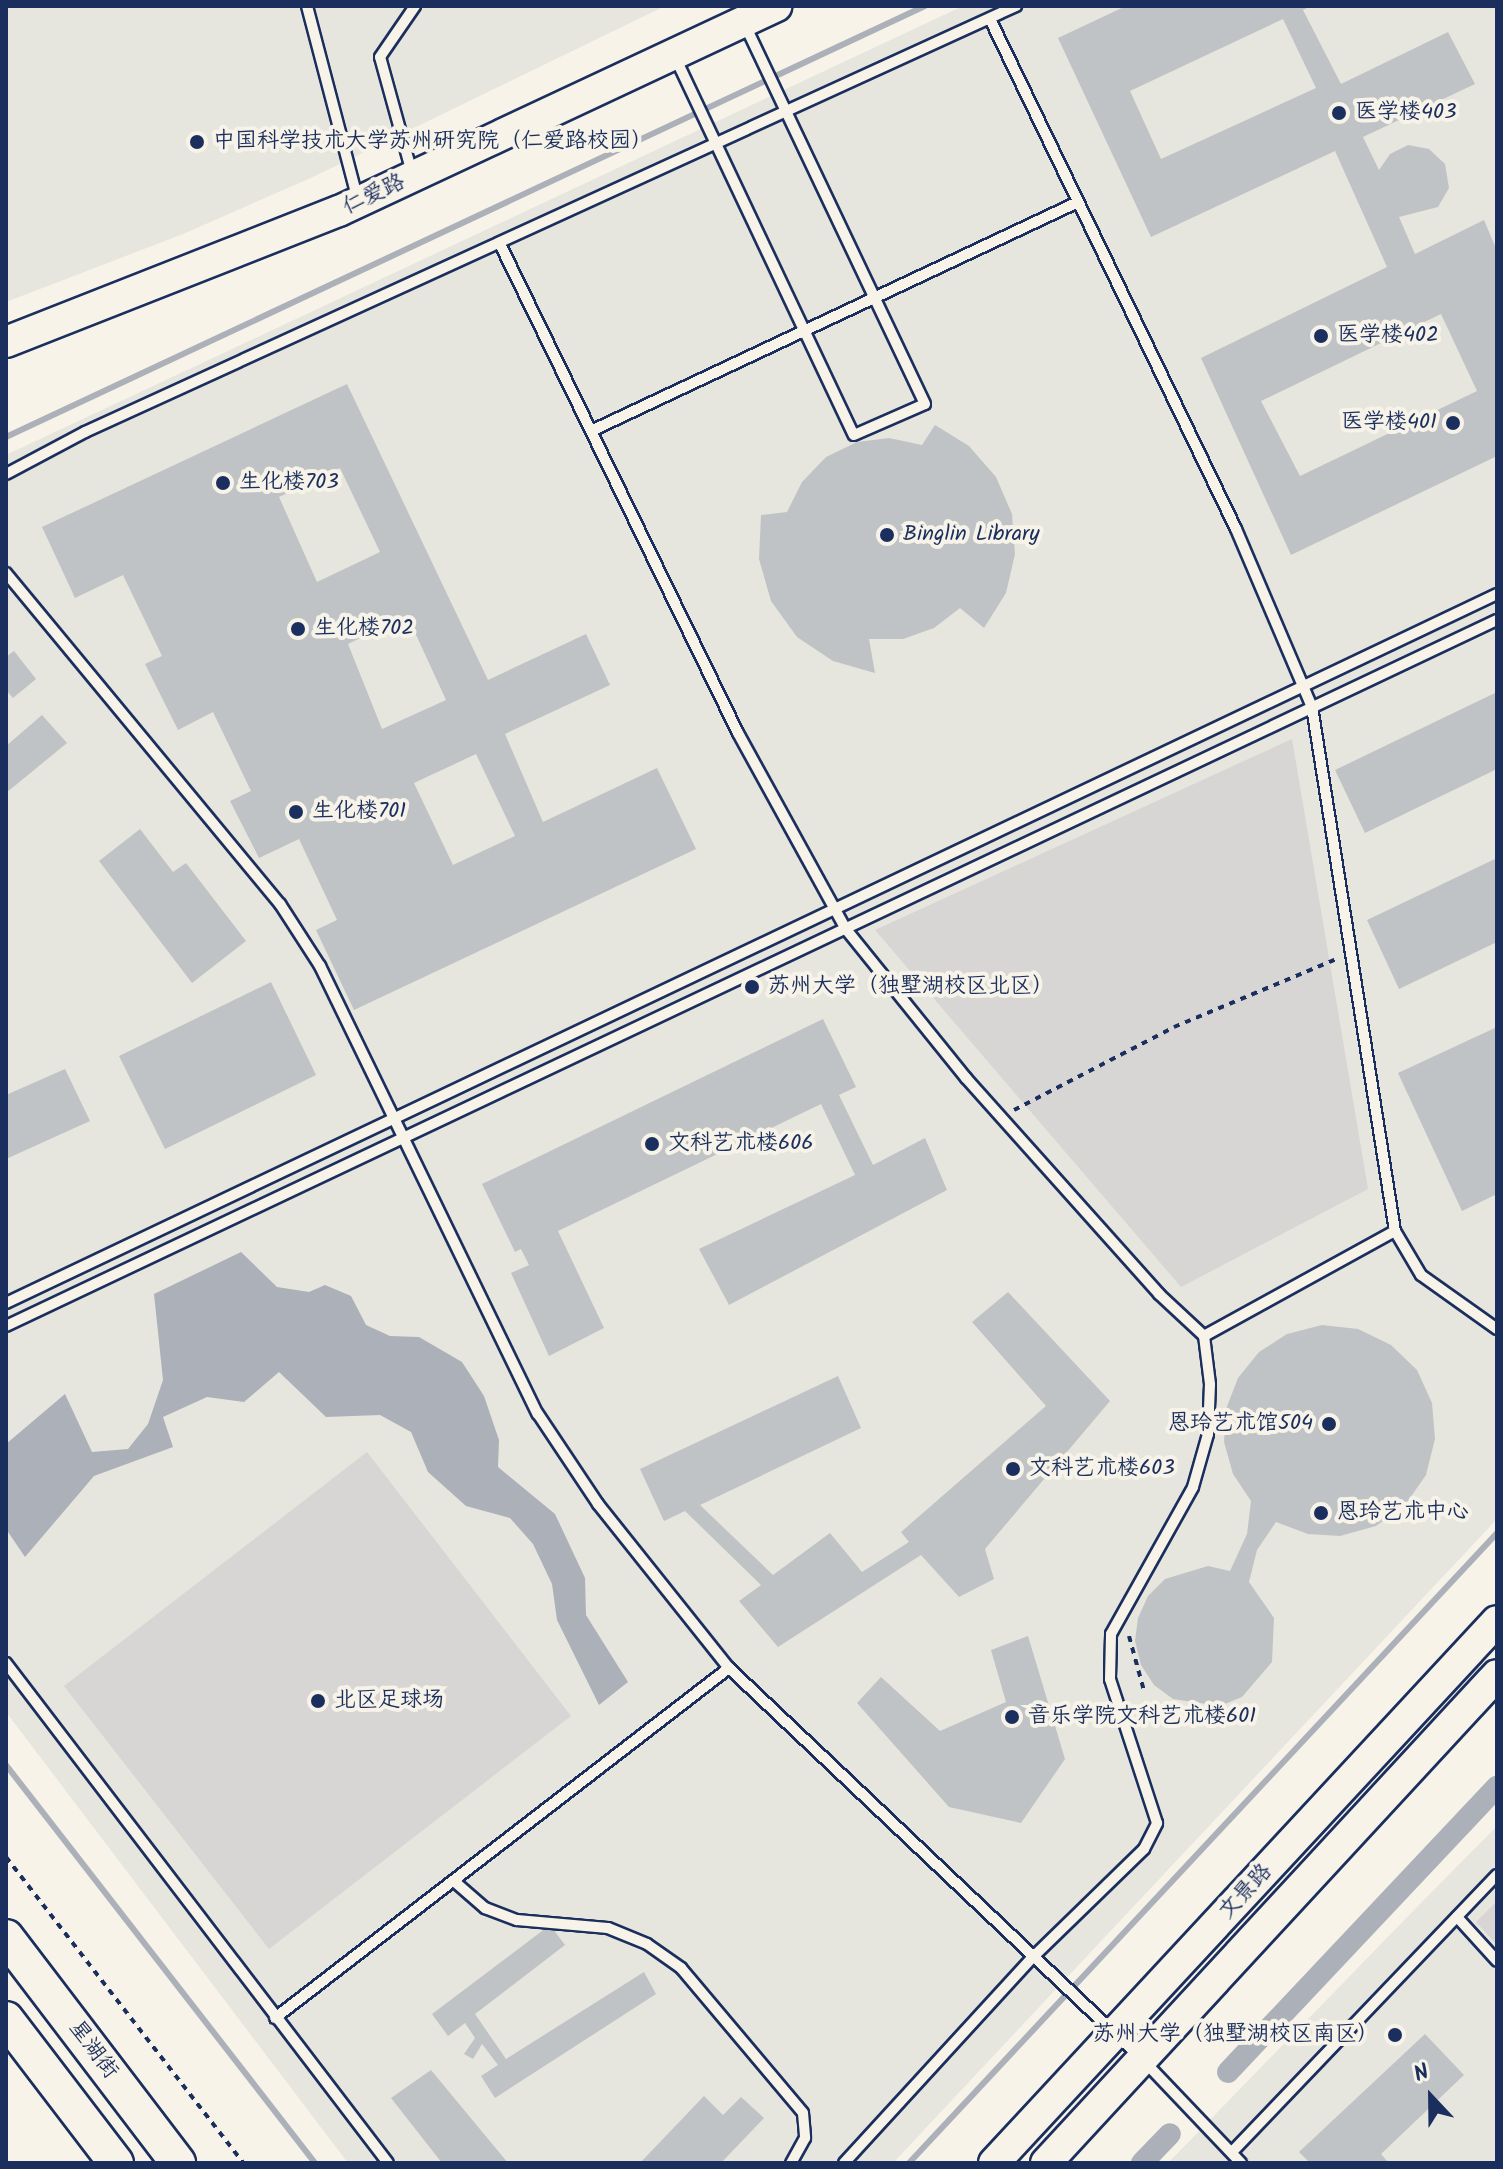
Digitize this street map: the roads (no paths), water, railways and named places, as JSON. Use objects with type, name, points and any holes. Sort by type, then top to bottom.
[{"type":"main road","name":"仁爱路","points":[[6,342],[359,202],[776,6]]},
{"type":"main road","name":"文景路","points":[[994,2163],[1497,1621]]},
{"type":"main road","name":"文景路","points":[[1046,2163],[1497,1675]]},
{"type":"main road","name":"星湖街","points":[[6,1937],[178,2163]]},
{"type":"main road","points":[[6,2019],[116,2163]]},
{"type":"lane","points":[[307,6],[359,202]]},
{"type":"lane","points":[[412,176],[380,57],[415,6]]},
{"type":"lane","points":[[6,474],[85,432],[785,115],[1016,6]]},
{"type":"lane","points":[[990,19],[1236,529],[1312,707],[1354,953],[1395,1231],[1421,1275],[1497,1329]]},
{"type":"lane","points":[[673,54],[714,147],[807,329],[854,435],[925,404],[785,115],[744,21]]},
{"type":"lane","points":[[591,431],[1078,202]]},
{"type":"lane","points":[[500,244],[738,733],[845,928],[1001,1117],[1159,1294],[1204,1336],[1210,1384],[1208,1434],[1193,1487],[1111,1634],[1110,1679],[1157,1823],[1144,1849],[1033,1957],[844,2163]]},
{"type":"lane","points":[[6,573],[280,904],[320,966],[538,1414],[598,1504],[729,1668],[1143,2060],[1241,2163]]},
{"type":"lane","points":[[6,1303],[1497,594]]},
{"type":"lane","points":[[6,1326],[1497,620]]},
{"type":"lane","points":[[1204,1336],[1395,1231]]},
{"type":"lane","points":[[6,1663],[388,2163]]},
{"type":"lane","points":[[275,2018],[729,1668]]},
{"type":"lane","points":[[1232,2152],[1497,1875]]},
{"type":"lane","points":[[455,1882],[485,1908],[517,1920],[608,1928],[647,1944],[681,1968],[775,2074],[803,2113],[805,2138],[791,2163]]},
{"type":"lane","points":[[1457,1917],[1497,1961]]},
{"type":"waterway","points":[[6,437],[925,6]]},
{"type":"waterway","points":[[909,2163],[1497,1533]]},
{"type":"waterway","points":[[6,1765],[315,2163]]},
{"type":"waterway","points":[[1228,2072],[1497,1787]]},
{"type":"waterway","points":[[1142,2163],[1170,2134]]},
{"type":"place","name":"医学楼403","points":[[1339,113]]},
{"type":"place","name":"中国科学技术大学苏州研究院（仁爱路校园）","points":[[197,142]]},
{"type":"place","name":"医学楼402","points":[[1321,336]]},
{"type":"place","name":"医学楼401","points":[[1453,423]]},
{"type":"place","name":"生化楼703","points":[[223,483]]},
{"type":"place","name":"Binglin Library","points":[[887,535]]},
{"type":"place","name":"生化楼702","points":[[298,629]]},
{"type":"place","name":"生化楼701","points":[[296,812]]},
{"type":"place","name":"苏州大学（独墅湖校区北区）","points":[[752,987]]},
{"type":"place","name":"文科艺术楼606","points":[[652,1144]]},
{"type":"place","name":"恩玲艺术馆504","points":[[1329,1424]]},
{"type":"place","name":"文科艺术楼603","points":[[1013,1469]]},
{"type":"place","name":"恩玲艺术中心","points":[[1321,1513]]},
{"type":"place","name":"北区足球场","points":[[318,1701]]},
{"type":"place","name":"音乐学院文科艺术楼601","points":[[1012,1717]]},
{"type":"place","name":"苏州大学（独墅湖校区南区）","points":[[1395,2035]]}]
